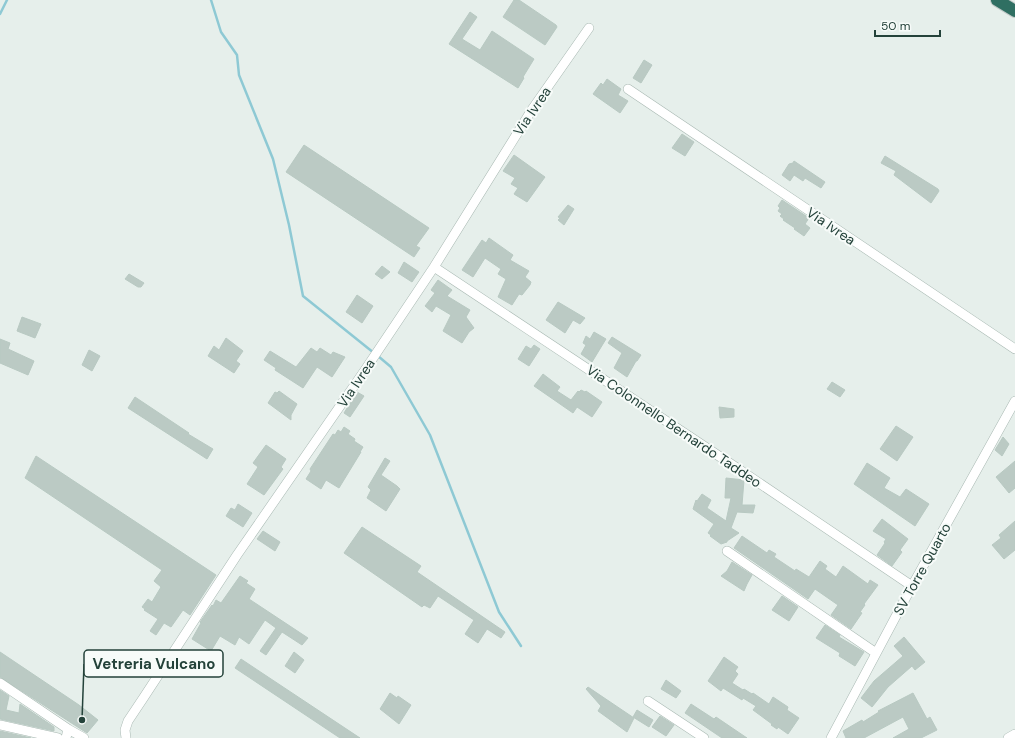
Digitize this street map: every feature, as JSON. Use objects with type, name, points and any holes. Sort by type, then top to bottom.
[{"type":"highway","points":[[997,0],[1015,12]]},
{"type":"street","name":"Via Ivrea","points":[[126,738],[125,730],[128,721],[144,696],[237,555],[365,370],[434,267],[533,108],[589,28]]},
{"type":"street","name":"Via Ivrea","points":[[628,89],[1015,349]]},
{"type":"street","name":"Via Colonnello Bernardo Taddeo","points":[[434,267],[912,586]]},
{"type":"street","name":"SV Torre Quarto","points":[[831,738],[912,586],[1015,401]]},
{"type":"street","points":[[727,551],[876,653]]},
{"type":"street","points":[[0,683],[67,733],[84,738]]},
{"type":"street","points":[[648,701],[704,738]]},
{"type":"street","points":[[0,725],[58,738]]},
{"type":"street","points":[[1008,738],[1015,734]]},
{"type":"building","points":[[514,0],[519,0],[556,25],[557,27],[545,45],[503,17]]},
{"type":"building","points":[[470,12],[477,17],[462,39],[480,50],[492,31],[534,59],[518,88],[449,44]]},
{"type":"building","points":[[644,60],[652,65],[641,83],[633,78]]},
{"type":"building","points":[[607,79],[621,89],[618,95],[628,101],[620,113],[593,94],[601,83],[603,85]]},
{"type":"building","points":[[682,134],[694,142],[685,156],[672,148]]},
{"type":"building","points":[[304,145],[429,228],[416,246],[420,248],[414,257],[286,172]]},
{"type":"building","points":[[514,155],[545,177],[527,202],[514,194],[518,188],[511,184],[515,178],[503,171]]},
{"type":"building","points":[[885,156],[938,189],[939,191],[931,203],[894,175],[896,171],[881,163]]},
{"type":"building","points":[[794,161],[825,182],[821,188],[805,178],[803,181],[794,175],[790,181],[782,175],[789,164],[793,163]]},
{"type":"building","points":[[782,200],[809,218],[805,224],[810,228],[804,236],[780,216],[782,214],[778,211],[780,208],[778,206]]},
{"type":"building","points":[[568,205],[574,209],[564,225],[558,220],[560,218],[558,217]]},
{"type":"building","points":[[489,238],[513,255],[510,260],[529,271],[525,277],[531,282],[530,285],[522,295],[519,294],[512,305],[498,297],[506,279],[498,274],[501,269],[485,258],[473,277],[462,270],[482,240],[486,243]]},
{"type":"building","points":[[404,262],[419,272],[412,282],[398,273]]},
{"type":"building","points":[[382,266],[390,272],[382,279],[375,274]]},
{"type":"building","points":[[129,274],[144,283],[141,287],[138,287],[125,279]]},
{"type":"building","points":[[438,280],[452,290],[447,296],[470,310],[466,317],[474,328],[469,332],[462,343],[443,331],[451,315],[436,306],[432,312],[425,306],[435,293],[431,290]]},
{"type":"building","points":[[357,295],[373,306],[362,323],[346,312]]},
{"type":"building","points":[[558,302],[585,318],[580,324],[573,320],[565,333],[546,320]]},
{"type":"building","points":[[22,317],[41,324],[35,338],[17,331]]},
{"type":"building","points":[[594,332],[606,339],[592,362],[581,354],[586,345],[583,343],[586,336],[590,339]]},
{"type":"building","points":[[612,337],[641,355],[627,377],[614,368],[622,353],[608,343]]},
{"type":"building","points":[[226,338],[243,351],[236,361],[240,364],[234,373],[208,356],[214,346],[219,350]]},
{"type":"building","points":[[0,339],[10,343],[8,349],[34,361],[28,375],[0,363]]},
{"type":"building","points":[[534,345],[540,349],[529,366],[518,359],[526,346],[531,349]]},
{"type":"building","points":[[311,348],[317,352],[320,348],[331,355],[333,352],[345,357],[332,377],[317,367],[303,388],[275,370],[276,368],[264,360],[270,351],[296,367]]},
{"type":"building","points":[[89,350],[100,356],[92,371],[82,365]]},
{"type":"building","points":[[543,374],[560,387],[557,391],[571,400],[578,391],[579,392],[581,390],[586,391],[602,402],[592,417],[577,407],[573,413],[534,386]]},
{"type":"building","points":[[832,382],[845,390],[840,397],[827,389]]},
{"type":"building","points":[[279,391],[297,404],[291,415],[291,420],[268,403],[275,392],[277,393]]},
{"type":"building","points":[[357,392],[364,396],[350,417],[344,413]]},
{"type":"building","points":[[135,397],[189,433],[188,434],[213,449],[207,459],[128,408]]},
{"type":"building","points":[[719,407],[734,409],[734,417],[720,418]]},
{"type":"building","points":[[896,426],[913,437],[897,461],[880,449]]},
{"type":"building","points":[[344,427],[350,431],[348,434],[355,439],[354,441],[363,447],[339,488],[326,480],[321,489],[306,479],[311,471],[310,469],[333,434],[335,435],[338,430],[341,432]]},
{"type":"building","points":[[1003,437],[1009,444],[1002,456],[995,450]]},
{"type":"building","points":[[266,445],[286,459],[281,467],[283,469],[264,495],[247,484],[258,467],[253,463]]},
{"type":"building","points":[[36,456],[216,575],[190,615],[183,610],[171,627],[164,623],[156,635],[150,631],[158,619],[142,607],[148,599],[152,602],[161,587],[154,581],[162,570],[25,478]]},
{"type":"building","points":[[385,458],[390,461],[381,475],[400,489],[386,511],[367,498],[371,490],[368,487]]},
{"type":"building","points":[[1015,461],[1015,488],[1009,493],[996,477]]},
{"type":"building","points":[[867,463],[890,478],[884,488],[900,497],[906,489],[929,504],[915,526],[854,484]]},
{"type":"building","points":[[726,478],[744,480],[742,505],[755,505],[753,513],[737,512],[731,528],[739,533],[727,542],[721,544],[708,533],[714,524],[693,509],[696,500],[697,501],[702,494],[711,500],[707,508],[726,521],[731,498],[725,498]]},
{"type":"building","points":[[238,504],[252,513],[243,527],[226,516],[231,508],[235,510]]},
{"type":"building","points":[[882,519],[908,539],[900,550],[902,552],[892,566],[877,555],[886,539],[873,531]]},
{"type":"building","points":[[1015,521],[1015,550],[1004,559],[992,545],[1001,538],[999,535]]},
{"type":"building","points":[[362,527],[421,566],[417,572],[505,632],[501,638],[487,629],[478,643],[465,634],[474,620],[438,596],[430,608],[424,605],[422,607],[344,553]]},
{"type":"building","points":[[263,531],[280,542],[275,551],[257,539]]},
{"type":"building","points":[[742,536],[767,553],[769,550],[776,554],[774,557],[795,571],[796,569],[809,577],[820,561],[827,566],[825,569],[836,577],[843,566],[868,584],[870,580],[878,585],[864,604],[865,605],[860,612],[862,613],[851,629],[831,615],[838,605],[815,589],[808,599],[734,548]]},
{"type":"building","points":[[732,562],[752,575],[744,591],[721,576],[727,571]]},
{"type":"building","points":[[240,576],[248,581],[246,583],[255,589],[249,599],[308,638],[302,645],[282,632],[266,655],[260,651],[276,628],[265,620],[249,644],[239,637],[235,645],[220,636],[211,651],[192,639],[201,623],[200,622],[212,605],[213,606],[216,600],[221,603]]},
{"type":"building","points":[[782,596],[798,607],[789,621],[772,610]]},
{"type":"building","points":[[825,625],[840,635],[839,637],[864,652],[855,666],[839,656],[840,653],[816,638]]},
{"type":"building","points":[[904,637],[925,662],[915,670],[912,666],[888,687],[872,707],[861,698],[874,681],[903,656],[894,646]]},
{"type":"building","points":[[0,652],[79,705],[98,720],[87,733],[0,677]]},
{"type":"building","points":[[294,652],[304,660],[295,673],[285,666]]},
{"type":"building","points":[[724,657],[738,667],[735,671],[738,674],[732,683],[743,690],[744,689],[752,694],[753,693],[769,704],[773,697],[788,707],[787,710],[799,718],[788,734],[778,727],[777,729],[771,725],[772,724],[753,710],[756,706],[743,698],[742,700],[723,688],[721,691],[708,681]]},
{"type":"building","points":[[241,659],[360,738],[340,738],[235,668]]},
{"type":"building","points":[[666,680],[681,691],[676,698],[661,689]]},
{"type":"building","points":[[588,687],[634,718],[627,732],[598,711],[601,706],[586,689]]},
{"type":"building","points":[[0,690],[9,696],[6,710],[19,713],[20,704],[54,727],[54,731],[0,719]]},
{"type":"building","points":[[390,693],[397,698],[398,696],[411,705],[399,724],[380,709]]},
{"type":"building","points":[[913,693],[927,719],[930,717],[937,730],[921,738],[893,738],[909,729],[903,717],[864,738],[846,738],[843,731],[862,720],[863,722],[879,712],[878,711]]},
{"type":"building","points":[[691,704],[714,719],[716,717],[747,738],[722,738],[685,713]]},
{"type":"building","points":[[637,710],[653,720],[649,727],[633,717]]},
{"type":"building","points":[[660,716],[674,725],[666,736],[652,727]]},
{"type":"building","points":[[0,731],[31,738],[0,738]]},
{"type":"waterway","points":[[0,14],[7,0]]},
{"type":"waterway","points":[[211,0],[221,32],[237,55],[239,75],[273,159],[289,225],[303,296],[374,353]]},
{"type":"waterway","points":[[378,356],[391,367],[430,435],[499,612],[521,646]]},
{"type":"place","name":"Vetreria Vulcano","points":[[82,720]]}]
